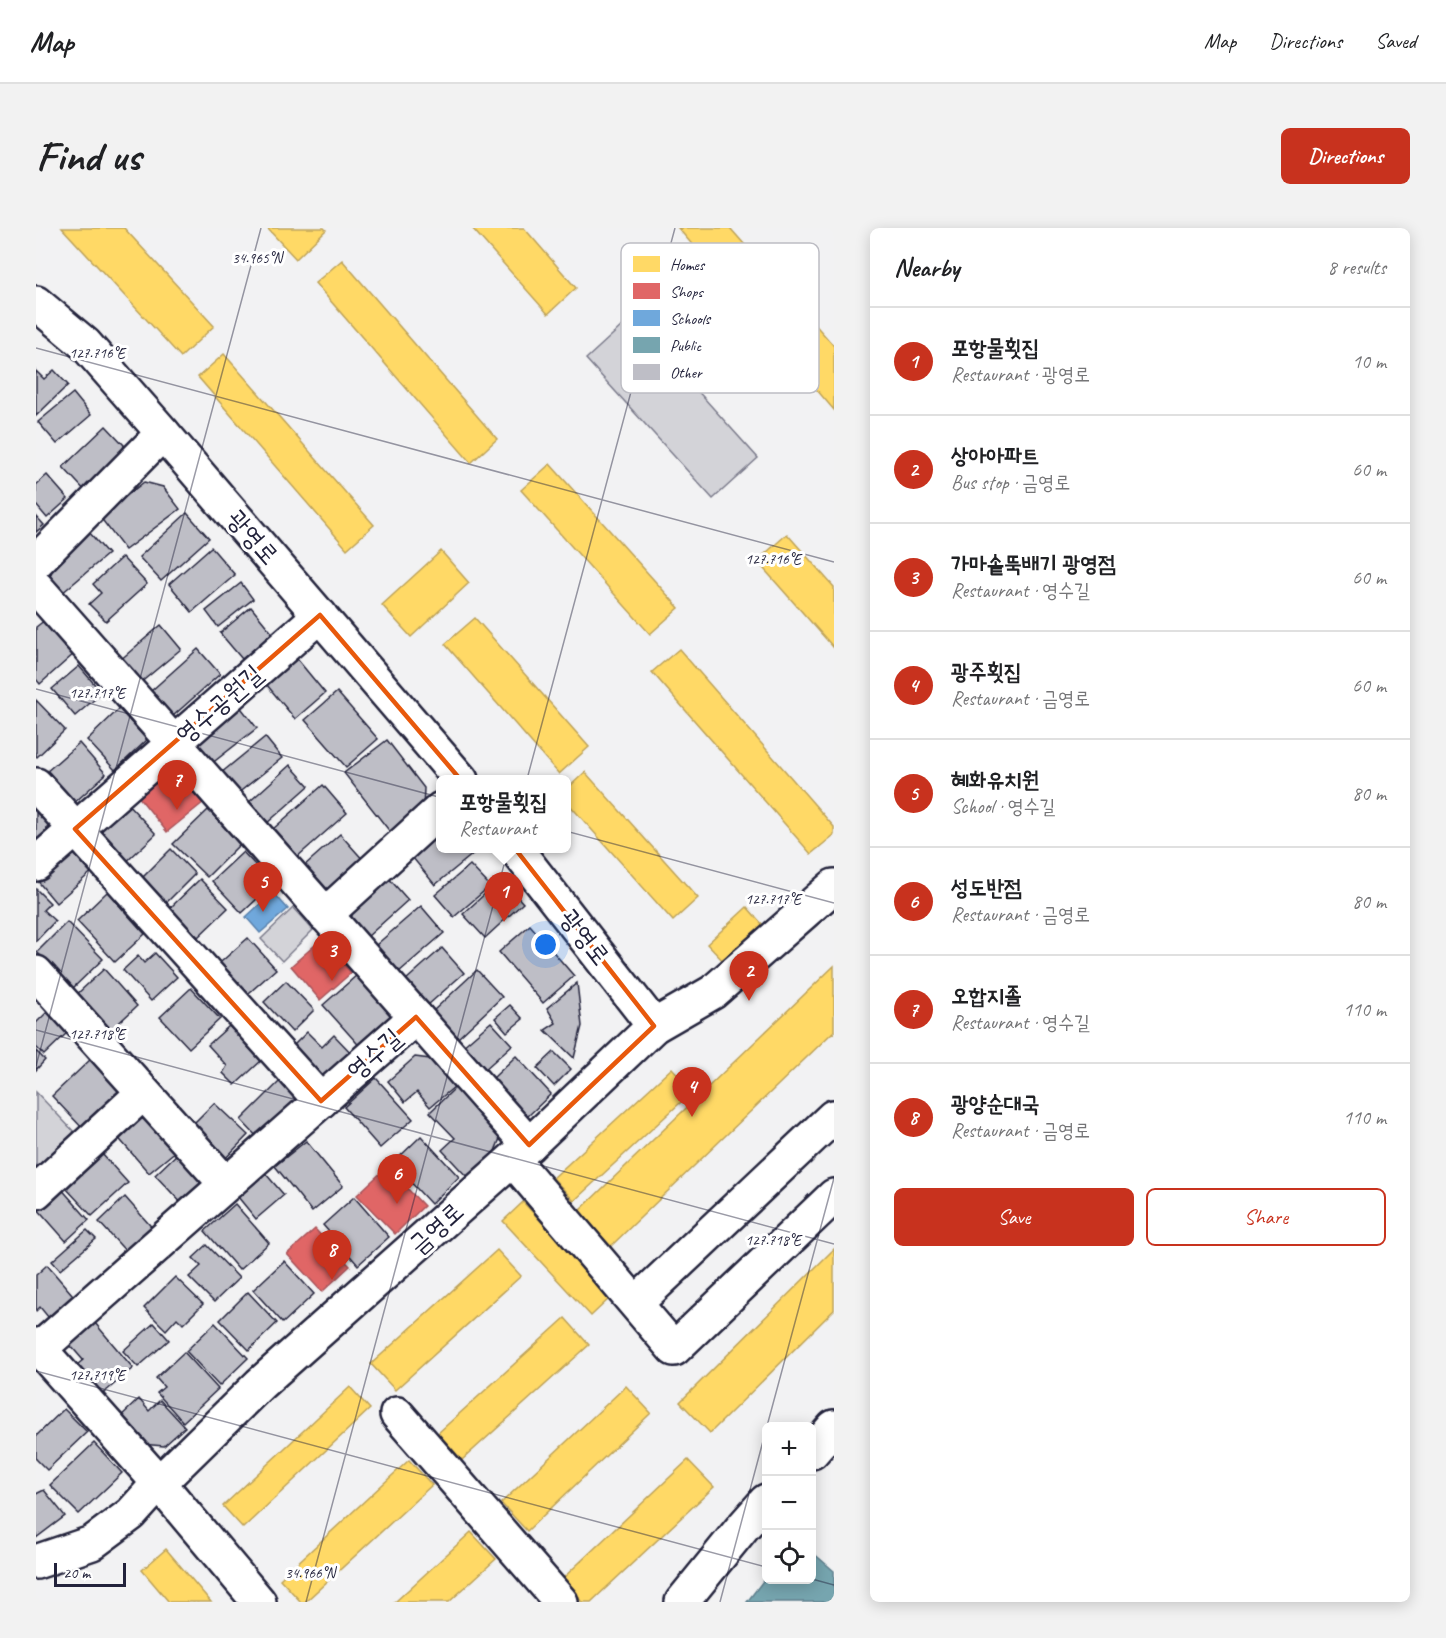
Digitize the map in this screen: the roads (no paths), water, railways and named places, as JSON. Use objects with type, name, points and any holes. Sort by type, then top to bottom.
[{"type":"street","name":"광영로","points":[[36,303],[85,344],[457,775]]},
{"type":"street","points":[[36,562],[163,433]]},
{"type":"street","name":"영수길","points":[[36,587],[416,1017],[37,1348]]},
{"type":"street","name":"영수공원길","points":[[36,864],[320,615]]},
{"type":"street","points":[[36,785],[321,1101]]},
{"type":"street","points":[[325,915],[436,813]]},
{"type":"street","name":"광영로","points":[[518,853],[654,1026]]},
{"type":"street","name":"금영로","points":[[36,1562],[92,1543],[131,1514],[159,1483],[260,1384],[521,1153],[654,1026],[713,992],[834,885]]},
{"type":"street","points":[[36,973],[226,1184]]},
{"type":"street","points":[[416,1017],[674,1349],[834,1196]]},
{"type":"street","points":[[36,1192],[143,1093]]},
{"type":"street","points":[[636,1303],[834,1118]]},
{"type":"street","points":[[37,1348],[159,1483],[259,1602]]},
{"type":"street","points":[[396,1414],[561,1602]]},
{"type":"street","points":[[816,1447],[834,1427]]},
{"type":"street","points":[[682,1602],[762,1506]]},
{"type":"place","name":"오합지졸","points":[[177,810]]},
{"type":"place","name":"혜화유치원","points":[[263,912]]},
{"type":"place","name":"포항물횟집","points":[[504,922]]},
{"type":"place","name":"가마솥뚝배기 광영점","points":[[332,981]]},
{"type":"place","name":"상아아파트","points":[[749,1001]]},
{"type":"place","name":"광주횟집","points":[[692,1117]]},
{"type":"place","name":"성도반점","points":[[397,1204]]},
{"type":"place","name":"광양순대국","points":[[332,1280]]}]
